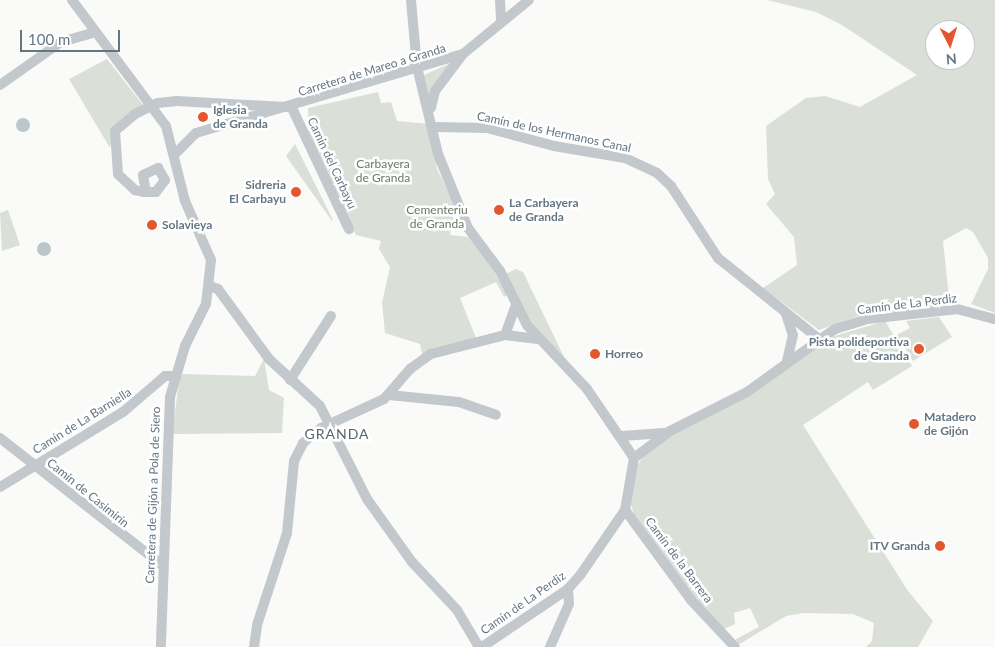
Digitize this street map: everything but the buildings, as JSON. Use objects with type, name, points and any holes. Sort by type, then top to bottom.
[{"type":"street","name":"Carretera de Gijón a Pola de Siero","points":[[72,0],[92,32],[160,117],[176,149],[185,200],[209,253],[210,286],[176,376],[166,435],[161,647]]},
{"type":"street","points":[[411,0],[418,71],[431,109],[449,189],[468,228],[500,271],[515,307],[539,339],[622,436],[634,458]]},
{"type":"street","points":[[500,0],[501,22]]},
{"type":"street","name":"Carretera de Mareo a Granda","points":[[176,149],[196,133],[292,108],[418,71],[463,54],[529,0]]},
{"type":"street","points":[[0,85],[61,42],[92,32]]},
{"type":"street","points":[[431,109],[435,92],[463,54]]},
{"type":"street","points":[[160,117],[169,104],[177,101]]},
{"type":"street","name":"Carretera de Mareo a Granda","points":[[151,105],[177,101],[232,102],[292,108]]},
{"type":"street","points":[[232,102],[243,114],[233,124]]},
{"type":"street","points":[[146,192],[135,190],[119,177],[115,131],[151,105]]},
{"type":"street","name":"Camin del Carbayu","points":[[292,108],[349,229]]},
{"type":"street","name":"Camín de los Hermanos Canal","points":[[435,127],[487,128],[554,146],[626,158],[656,173],[718,258],[818,338]]},
{"type":"street","points":[[210,286],[218,289],[260,348],[290,380],[314,399],[367,499],[412,562],[457,610],[481,647]]},
{"type":"street","points":[[505,335],[515,307]]},
{"type":"street","name":"Camín de La Perdiz","points":[[481,647],[568,589],[625,510],[634,458],[670,431],[747,392],[818,338],[876,318],[957,310],[995,319]]},
{"type":"street","points":[[784,311],[793,335],[787,360]]},
{"type":"street","points":[[290,380],[331,316]]},
{"type":"street","points":[[254,647],[257,625],[287,533],[296,452],[310,436],[389,395],[410,369],[431,354],[505,335],[539,339]]},
{"type":"street","name":"Camín de La Barniella","points":[[0,486],[35,467],[135,404],[166,376],[176,376]]},
{"type":"street","points":[[389,395],[444,399],[496,415]]},
{"type":"street","points":[[622,436],[670,431]]},
{"type":"street","name":"Camín de Casimirín","points":[[0,438],[162,565]]},
{"type":"street","name":"Camín de la Barrera","points":[[625,510],[691,600],[735,647]]},
{"type":"street","points":[[550,647],[568,604],[568,589]]},
{"type":"green space","points":[[767,0],[995,0],[995,313],[971,304],[988,269],[988,258],[973,232],[966,228],[943,241],[950,306],[858,316],[819,330],[763,288],[797,265],[794,237],[766,204],[775,194],[768,179],[766,126],[806,98],[825,96],[860,107],[917,75],[842,25],[816,12]]},
{"type":"green space","points":[[107,59],[143,105],[114,127],[110,148],[69,79]]},
{"type":"green space","points":[[451,63],[429,95],[424,75]]},
{"type":"green space","points":[[378,92],[381,103],[391,102],[397,121],[430,124],[437,169],[455,206],[450,235],[468,237],[487,258],[507,295],[504,297],[496,282],[460,298],[476,338],[422,354],[420,344],[385,333],[382,303],[390,267],[379,249],[381,241],[356,235],[309,133],[308,108]]},
{"type":"green space","points":[[295,144],[333,220],[332,221],[286,156]]},
{"type":"green space","points":[[8,210],[20,245],[2,251],[0,213]]},
{"type":"green space","points":[[516,269],[523,272],[565,359],[526,319],[505,274]]},
{"type":"green space","name":"Pista polideportiva de Granda","points":[[939,317],[952,337],[913,361],[897,335],[910,328],[906,321]]},
{"type":"green space","points":[[885,321],[912,366],[873,390],[868,382],[803,425],[908,591],[933,621],[918,647],[866,647],[872,641],[874,623],[853,614],[803,613],[786,616],[738,645],[736,639],[759,627],[750,608],[734,613],[735,624],[722,630],[696,602],[634,514],[630,502],[637,466],[645,454],[678,431],[821,340]]},
{"type":"green space","points":[[264,359],[269,390],[284,398],[282,433],[172,434],[180,374],[255,376]]},
{"type":"shaded area","points":[[20,118],[26,118],[30,125],[26,132],[20,132],[16,128],[16,122]]},
{"type":"shaded area","points":[[44,242],[49,244],[51,249],[49,254],[44,256],[39,254],[37,249],[39,244]]},
{"type":"place","name":"Iglesia de Granda","points":[[203,117]]},
{"type":"place","name":"Sidreria El Carbayu","points":[[296,192]]},
{"type":"place","name":"La Carbayera de Granda","points":[[499,210]]},
{"type":"place","name":"Solavieya","points":[[152,225]]},
{"type":"place","name":"Pista polideportiva de Granda","points":[[919,349]]},
{"type":"place","name":"Horreo","points":[[595,354]]},
{"type":"place","name":"Matadero de Gijón","points":[[914,424]]},
{"type":"place","name":"ITV Granda","points":[[940,546]]},
{"type":"district","name":"GRANDA","points":[[337,434]]},
{"type":"park label","name":"Carbayera de Granda","points":[[383,171]]},
{"type":"park label","name":"Cementeriu de Granda","points":[[437,217]]}]
